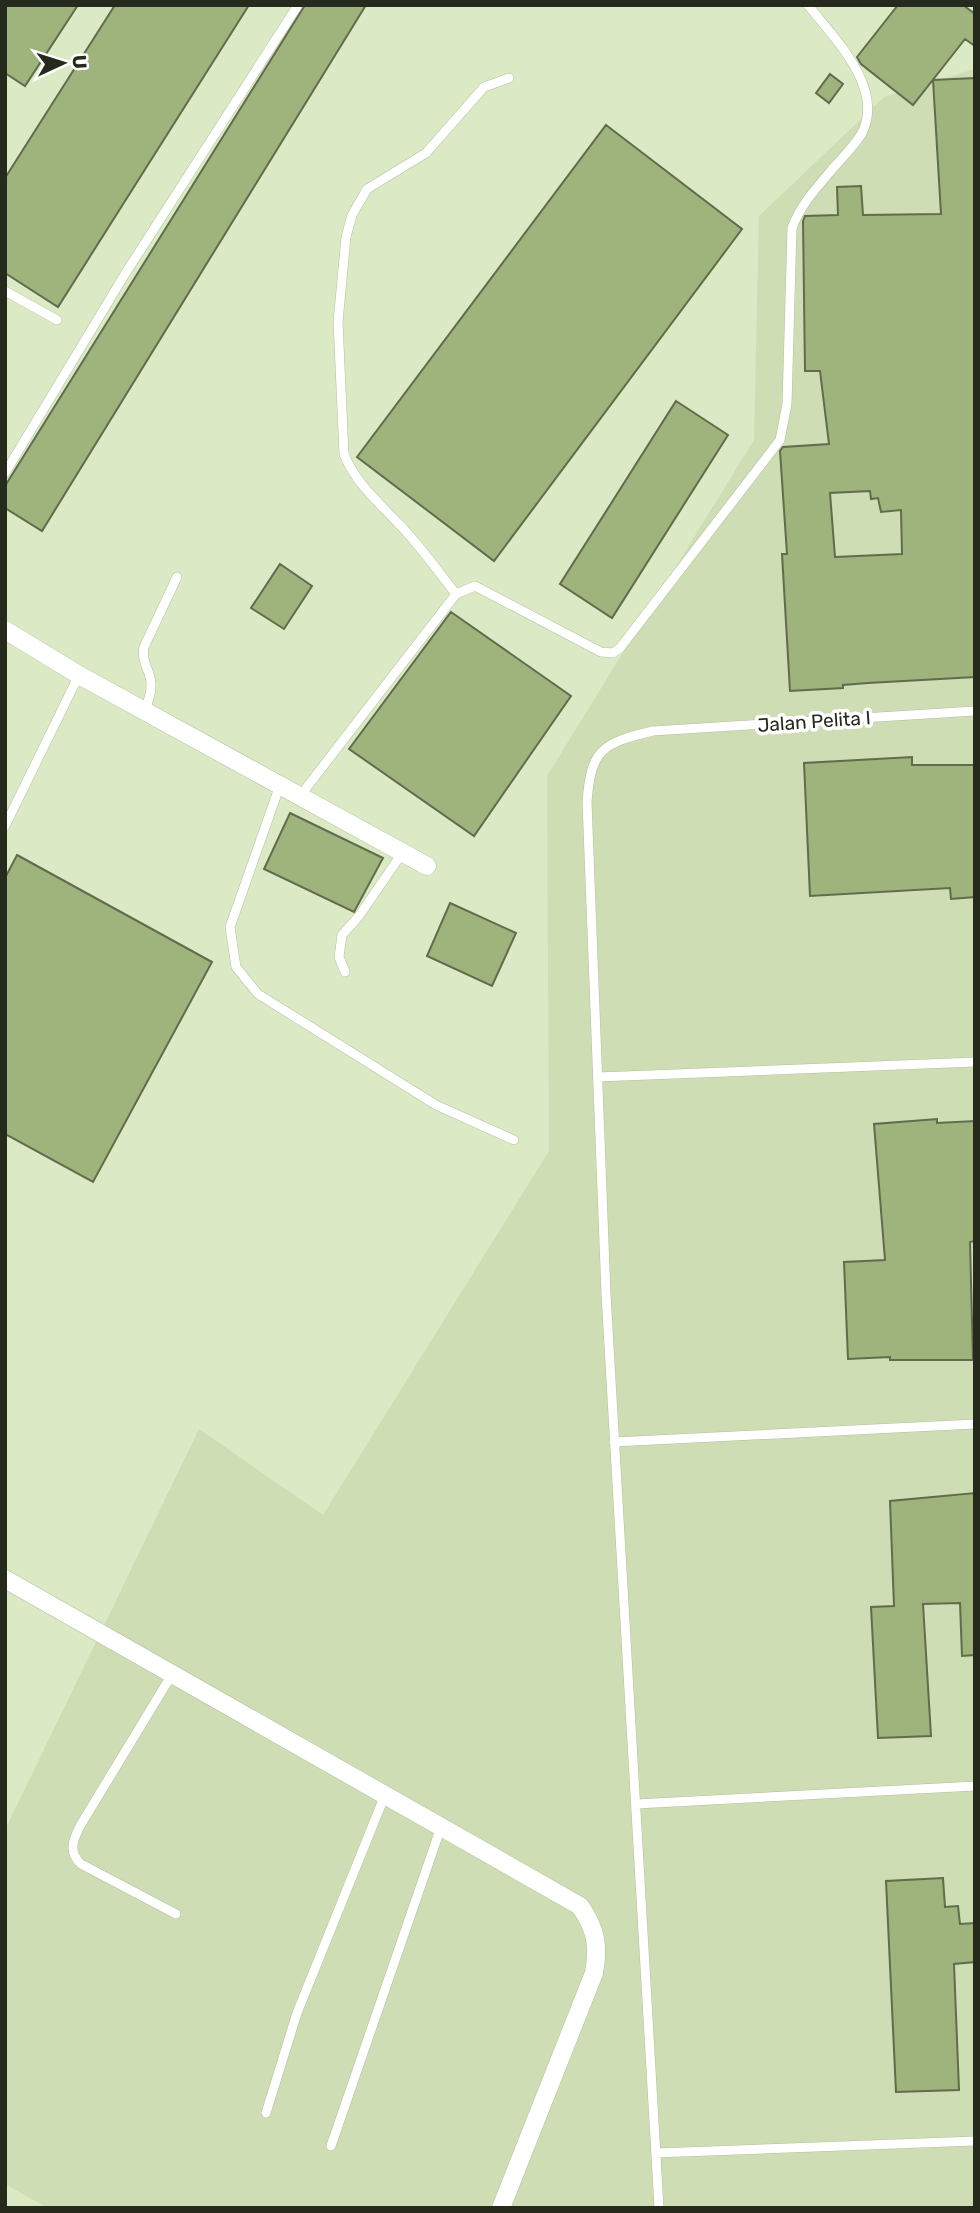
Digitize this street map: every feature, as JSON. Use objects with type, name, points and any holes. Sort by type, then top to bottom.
[{"type":"street","points":[[5,630],[79,675],[427,866]]},
{"type":"street","points":[[5,1579],[171,1676],[580,1906],[596,1934],[598,1951],[594,1973],[501,2208]]},
{"type":"lane","points":[[5,473],[125,274],[298,5]]},
{"type":"lane","points":[[300,796],[456,594],[475,586],[601,652],[612,653],[628,637],[780,440],[787,404],[792,228],[799,211],[861,134],[867,113],[860,81],[848,55],[808,5]]},
{"type":"lane","points":[[456,594],[398,523],[373,499],[348,466],[344,454],[338,322],[342,279],[352,215],[367,189],[426,153],[484,87],[509,78]]},
{"type":"lane","points":[[5,291],[57,320]]},
{"type":"lane","points":[[145,709],[153,682],[143,654],[144,647],[177,577]]},
{"type":"lane","points":[[5,826],[79,675]]},
{"type":"lane","name":"Jalan Pelita I","points":[[659,2208],[614,1443],[587,802],[589,775],[595,758],[606,747],[628,737],[653,732],[975,711]]},
{"type":"lane","points":[[280,785],[230,927],[236,967],[258,994],[436,1105],[514,1140]]},
{"type":"lane","points":[[345,972],[339,957],[342,935],[403,852]]},
{"type":"lane","points":[[598,1077],[975,1062]]},
{"type":"lane","points":[[614,1443],[975,1424]]},
{"type":"lane","points":[[171,1676],[80,1826],[72,1845],[75,1859],[81,1864],[176,1914]]},
{"type":"lane","points":[[636,1804],[975,1786]]},
{"type":"lane","points":[[266,2113],[302,2001],[384,1795]]},
{"type":"lane","points":[[331,2146],[441,1827]]},
{"type":"lane","points":[[656,2154],[975,2141]]},
{"type":"shaded area","points":[[975,69],[975,2208],[48,2208],[5,2184],[5,1830],[199,1429],[323,1515],[549,1151],[547,776],[754,440],[759,216],[884,97]]},
{"type":"building","points":[[5,5],[78,5],[25,86],[5,73]]},
{"type":"building","points":[[115,5],[249,5],[58,307],[5,273],[5,178]]},
{"type":"building","points":[[305,5],[366,5],[42,531],[5,508],[5,486]]},
{"type":"building","points":[[898,5],[963,5],[975,14],[975,46],[965,39],[913,105],[861,64],[857,57]]},
{"type":"building","points":[[830,74],[843,84],[829,103],[816,93]]},
{"type":"building","points":[[975,78],[975,677],[790,691],[782,554],[787,554],[780,451],[783,447],[829,444],[820,371],[805,371],[803,221],[805,216],[838,215],[837,187],[861,186],[863,215],[941,214],[933,80]],"holes":[[[870,491],[871,499],[878,498],[881,512],[901,510],[902,554],[835,557],[830,493]]]},
{"type":"building","points":[[606,125],[742,229],[494,561],[357,457]]},
{"type":"building","points":[[676,401],[728,435],[612,618],[560,584]]},
{"type":"building","points":[[280,564],[312,586],[284,629],[251,608]]},
{"type":"building","points":[[451,612],[571,696],[474,836],[349,749]]},
{"type":"building","points":[[912,757],[912,765],[975,765],[975,897],[951,899],[950,888],[810,896],[804,763]]},
{"type":"building","points":[[290,813],[383,858],[354,912],[264,869]]},
{"type":"building","points":[[17,855],[212,962],[93,1182],[5,1134],[5,878]]},
{"type":"building","points":[[450,903],[516,933],[492,986],[427,956]]},
{"type":"building","points":[[937,1119],[937,1123],[975,1121],[975,1241],[970,1242],[973,1360],[890,1360],[890,1357],[848,1359],[844,1262],[885,1260],[874,1124]]},
{"type":"building","points":[[975,1493],[975,1655],[962,1656],[960,1603],[923,1604],[931,1736],[878,1738],[871,1607],[894,1606],[890,1501]]},
{"type":"building","points":[[943,1878],[945,1907],[958,1906],[960,1924],[975,1923],[975,1962],[954,1964],[959,2090],[896,2092],[886,1881]]}]
